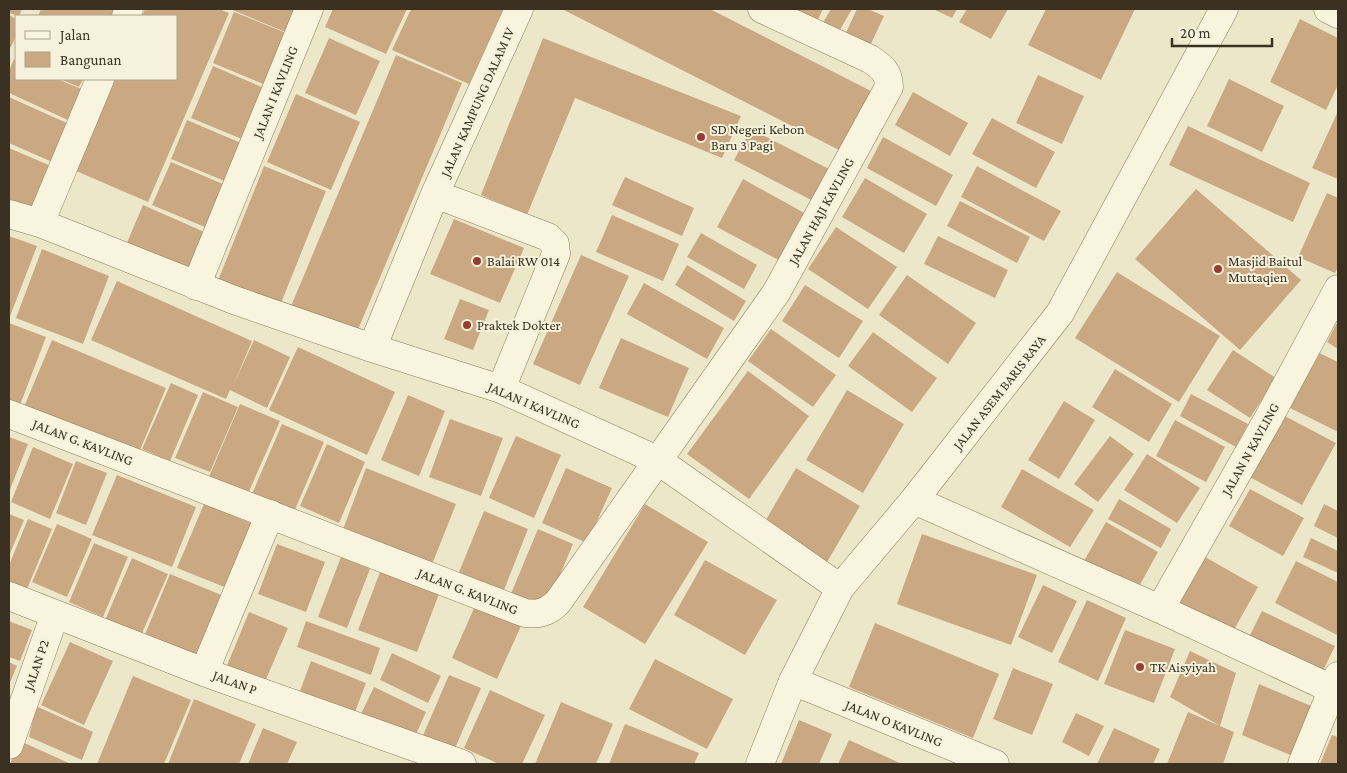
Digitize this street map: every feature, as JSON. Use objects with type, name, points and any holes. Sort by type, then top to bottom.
[{"type":"street","name":"JALAN I KAVLING","points":[[196,286],[309,9]]},
{"type":"street","name":"JALAN KAMPUNG DALAM IV","points":[[372,348],[435,194],[519,9]]},
{"type":"street","name":"JALAN HAJI KAVLING","points":[[657,460],[776,293],[889,87],[889,76],[882,67],[870,59],[762,9]]},
{"type":"street","name":"JALAN ASEM BARIS RAYA","points":[[760,764],[793,681],[840,588],[914,500],[1060,314],[1224,9]]},
{"type":"street","points":[[1328,9],[1338,14]]},
{"type":"street","points":[[40,224],[100,80]]},
{"type":"street","name":"JALAN KAMPUNG DALAM IV","points":[[435,194],[548,237],[555,244],[556,254],[501,389]]},
{"type":"street","name":"JALAN I KAVLING","points":[[9,214],[40,224],[196,286],[372,348],[501,389],[657,460],[840,588]]},
{"type":"street","name":"JALAN N KAVLING","points":[[1160,609],[1268,419],[1338,289]]},
{"type":"street","name":"JALAN G. KAVLING","points":[[9,414],[525,613],[536,614],[545,612],[558,602],[657,460]]},
{"type":"street","points":[[914,500],[1160,609],[1335,683],[1302,764]]},
{"type":"street","points":[[204,672],[270,514]]},
{"type":"street","name":"JALAN P","points":[[9,596],[204,672],[462,764]]},
{"type":"street","name":"JALAN P2","points":[[9,745],[55,614]]},
{"type":"street","name":"JALAN O KAVLING","points":[[793,681],[995,764]]},
{"type":"building","points":[[9,9],[22,9],[19,15],[9,13]]},
{"type":"building","points":[[41,9],[114,9],[111,15],[38,15]]},
{"type":"building","points":[[145,9],[219,9],[229,13],[148,202],[76,171],[115,80],[178,80],[178,15],[142,15]]},
{"type":"building","points":[[230,9],[306,9],[295,36]]},
{"type":"building","points":[[333,9],[407,9],[386,54],[325,27]]},
{"type":"building","points":[[411,9],[503,9],[469,84],[392,50]]},
{"type":"building","points":[[562,9],[710,9],[871,91],[841,151]]},
{"type":"building","points":[[778,9],[823,9],[815,26]]},
{"type":"building","points":[[831,9],[852,9],[837,35],[821,26]]},
{"type":"building","points":[[857,9],[868,9],[884,16],[869,48],[844,37]]},
{"type":"building","points":[[933,9],[957,9],[952,18]]},
{"type":"building","points":[[967,9],[1008,9],[991,39],[959,22]]},
{"type":"building","points":[[1046,9],[1135,9],[1101,80],[1028,45]]},
{"type":"building","points":[[234,12],[296,37],[275,89],[213,63]]},
{"type":"building","points":[[9,15],[15,18],[15,38],[11,47],[9,46]]},
{"type":"building","points":[[1300,19],[1338,38],[1338,85],[1326,110],[1270,82]]},
{"type":"building","points":[[329,38],[380,61],[356,115],[305,93]]},
{"type":"building","name":"SD Negeri Kebon Baru 3 Pagi","points":[[543,38],[741,116],[722,158],[575,98],[527,215],[481,195]]},
{"type":"building","points":[[396,55],[462,83],[354,339],[289,311]]},
{"type":"building","points":[[14,59],[15,80],[59,80],[84,90],[70,121],[9,93],[9,71]]},
{"type":"building","points":[[213,66],[271,91],[249,142],[191,118]]},
{"type":"building","points":[[1038,75],[1084,96],[1062,144],[1016,123]]},
{"type":"building","points":[[1229,79],[1284,106],[1262,152],[1207,126]]},
{"type":"building","points":[[62,80],[82,80],[79,87]]},
{"type":"building","points":[[913,92],[968,123],[950,156],[895,125]]},
{"type":"building","points":[[296,94],[360,122],[331,190],[267,162]]},
{"type":"building","points":[[9,97],[69,124],[52,162],[9,143]]},
{"type":"building","points":[[1338,111],[1338,179],[1312,168]]},
{"type":"building","points":[[992,118],[1055,152],[1036,188],[972,154]]},
{"type":"building","points":[[187,120],[248,146],[232,184],[171,159]]},
{"type":"building","points":[[1188,126],[1310,183],[1293,222],[1169,165]]},
{"type":"building","points":[[751,129],[831,170],[815,202],[734,160]]},
{"type":"building","points":[[883,137],[953,175],[936,206],[867,168]]},
{"type":"building","points":[[9,148],[51,166],[31,214],[9,204]]},
{"type":"building","points":[[171,162],[230,187],[212,230],[152,205]]},
{"type":"building","points":[[264,166],[326,191],[277,313],[215,288]]},
{"type":"building","points":[[977,166],[1061,211],[1044,241],[961,197]]},
{"type":"building","points":[[625,177],[694,208],[682,236],[612,205]]},
{"type":"building","points":[[865,178],[927,214],[904,253],[842,217]]},
{"type":"building","points":[[743,179],[808,215],[782,262],[717,227]]},
{"type":"building","name":"Masjid Baitul Muttaqien","points":[[1196,189],[1301,280],[1240,350],[1135,259]]},
{"type":"building","points":[[1327,193],[1338,198],[1338,267],[1335,273],[1298,257]]},
{"type":"building","points":[[960,201],[1030,237],[1017,263],[947,226]]},
{"type":"building","points":[[143,205],[209,234],[189,280],[123,252]]},
{"type":"building","points":[[612,215],[679,244],[663,281],[596,252]]},
{"type":"building","name":"Balai RW 014","points":[[454,219],[524,248],[500,303],[430,274]]},
{"type":"building","points":[[836,227],[897,267],[868,309],[808,269]]},
{"type":"building","points":[[701,233],[757,265],[744,289],[687,257]]},
{"type":"building","points":[[9,236],[37,246],[9,319]]},
{"type":"building","points":[[938,236],[1008,270],[995,298],[924,264]]},
{"type":"building","points":[[42,249],[109,276],[83,344],[16,318]]},
{"type":"building","points":[[581,255],[629,276],[580,385],[533,364]]},
{"type":"building","points":[[687,265],[746,301],[734,321],[675,285]]},
{"type":"building","points":[[1117,272],[1220,336],[1179,402],[1075,338]]},
{"type":"building","points":[[907,275],[976,323],[948,364],[879,315]]},
{"type":"building","points":[[117,281],[252,341],[233,386],[254,340],[290,357],[267,408],[230,390],[226,399],[91,340]]},
{"type":"building","points":[[644,283],[724,328],[707,359],[627,314]]},
{"type":"building","points":[[805,285],[863,321],[839,358],[782,321]]},
{"type":"building","name":"Praktek Dokter","points":[[460,299],[489,310],[473,350],[444,339]]},
{"type":"building","points":[[1338,321],[1338,349],[1327,342]]},
{"type":"building","points":[[9,323],[46,337],[17,413],[9,410]]},
{"type":"building","points":[[771,329],[836,375],[813,407],[748,361]]},
{"type":"building","points":[[873,332],[937,378],[912,412],[848,366]]},
{"type":"building","points":[[621,338],[689,368],[668,417],[599,388]]},
{"type":"building","points":[[52,340],[166,388],[135,462],[21,414]]},
{"type":"building","points":[[298,347],[395,392],[367,455],[269,410]]},
{"type":"building","points":[[1233,350],[1276,378],[1250,418],[1207,390]]},
{"type":"building","points":[[1315,351],[1338,362],[1338,432],[1288,407]]},
{"type":"building","points":[[1115,369],[1172,404],[1149,442],[1092,407]]},
{"type":"building","points":[[748,371],[809,416],[749,499],[687,454]]},
{"type":"building","points":[[171,383],[198,395],[170,461],[142,449]]},
{"type":"building","points":[[847,390],[904,424],[863,493],[806,460]]},
{"type":"building","points":[[203,392],[238,407],[210,472],[175,458]]},
{"type":"building","points":[[1191,394],[1248,424],[1236,447],[1180,416]]},
{"type":"building","points":[[408,395],[445,411],[419,476],[381,460]]},
{"type":"building","points":[[1064,401],[1095,420],[1059,479],[1028,460]]},
{"type":"building","points":[[240,404],[280,421],[247,496],[208,479]]},
{"type":"building","points":[[1279,413],[1336,443],[1302,505],[1246,475]]},
{"type":"building","points":[[450,419],[503,438],[481,496],[429,477]]},
{"type":"building","points":[[1175,420],[1225,447],[1206,482],[1156,456]]},
{"type":"building","points":[[282,424],[324,442],[294,512],[252,494]]},
{"type":"building","points":[[516,436],[561,455],[534,518],[489,498]]},
{"type":"building","points":[[1110,436],[1134,454],[1098,502],[1074,484]]},
{"type":"building","points":[[9,437],[28,444],[9,492]]},
{"type":"building","points":[[327,444],[365,462],[339,523],[300,506]]},
{"type":"building","points":[[33,447],[73,464],[50,519],[11,502]]},
{"type":"building","points":[[1147,454],[1200,488],[1177,523],[1124,490]]},
{"type":"building","points":[[76,461],[107,473],[86,525],[56,513]]},
{"type":"building","points":[[366,468],[456,504],[431,567],[342,532]]},
{"type":"building","points":[[566,468],[612,488],[587,543],[542,523]]},
{"type":"building","points":[[796,468],[860,506],[827,562],[763,525]]},
{"type":"building","points":[[1022,469],[1094,510],[1070,547],[1001,507]]},
{"type":"building","points":[[117,475],[196,507],[172,567],[92,535]]},
{"type":"building","points":[[1250,489],[1304,518],[1283,556],[1229,526]]},
{"type":"building","points":[[1119,499],[1171,529],[1161,548],[1108,519]]},
{"type":"building","points":[[204,504],[253,524],[227,588],[177,568]]},
{"type":"building","points":[[645,504],[708,542],[645,644],[583,607]]},
{"type":"building","points":[[1324,504],[1338,511],[1338,538],[1314,526]]},
{"type":"building","points":[[484,511],[528,529],[502,595],[457,577]]},
{"type":"building","points":[[9,514],[24,520],[9,556]]},
{"type":"building","points":[[28,519],[52,529],[27,589],[9,582],[9,565]]},
{"type":"building","points":[[1106,522],[1158,552],[1137,590],[1084,561]]},
{"type":"building","points":[[57,524],[92,539],[67,597],[32,582]]},
{"type":"building","points":[[538,529],[573,544],[545,611],[510,596]]},
{"type":"building","points":[[922,534],[1037,575],[1011,645],[897,604]]},
{"type":"building","points":[[1311,538],[1338,551],[1338,573],[1303,557]]},
{"type":"building","points":[[94,543],[128,557],[103,617],[69,602]]},
{"type":"building","points":[[277,544],[325,562],[306,612],[258,594]]},
{"type":"building","points":[[1198,553],[1258,587],[1231,635],[1171,601]]},
{"type":"building","points":[[341,557],[370,569],[347,628],[318,617]]},
{"type":"building","points":[[132,558],[168,574],[139,640],[103,625]]},
{"type":"building","points":[[705,560],[777,600],[745,655],[674,615]]},
{"type":"building","points":[[1296,561],[1338,582],[1337,635],[1275,603]]},
{"type":"building","points":[[380,572],[439,594],[417,652],[358,630]]},
{"type":"building","points":[[170,574],[229,598],[200,668],[141,644]]},
{"type":"building","points":[[1043,585],[1077,601],[1052,653],[1018,637]]},
{"type":"building","points":[[1087,600],[1126,618],[1098,681],[1058,662]]},
{"type":"building","points":[[475,606],[521,626],[497,679],[452,658]]},
{"type":"building","points":[[1262,611],[1335,646],[1321,675],[1248,639]]},
{"type":"building","points":[[249,612],[288,628],[264,684],[226,668]]},
{"type":"building","points":[[9,621],[32,630],[20,661],[9,657]]},
{"type":"building","points":[[306,621],[380,648],[371,675],[297,647]]},
{"type":"building","points":[[875,623],[999,674],[973,738],[849,687]]},
{"type":"building","name":"TK Aisyiyah","points":[[1125,630],[1175,649],[1154,703],[1104,684]]},
{"type":"building","points":[[70,642],[113,661],[84,725],[41,705]]},
{"type":"building","points":[[1190,651],[1236,673],[1220,726],[1170,697]]},
{"type":"building","points":[[392,653],[441,676],[428,703],[380,680]]},
{"type":"building","points":[[655,659],[733,699],[707,749],[629,709]]},
{"type":"building","points":[[311,661],[366,683],[355,712],[300,691]]},
{"type":"building","points":[[9,662],[17,666],[9,685]]},
{"type":"building","points":[[1013,668],[1053,684],[1032,735],[993,719]]},
{"type":"building","points":[[449,675],[481,688],[453,753],[421,740]]},
{"type":"building","points":[[133,676],[191,700],[164,764],[97,764]]},
{"type":"building","points":[[1259,684],[1316,708],[1295,757],[1242,735]]},
{"type":"building","points":[[374,687],[426,712],[412,743],[359,718]]},
{"type":"building","points":[[490,690],[545,715],[522,764],[499,764],[464,748]]},
{"type":"building","points":[[194,699],[256,724],[239,764],[168,764]]},
{"type":"building","points":[[561,702],[613,724],[596,764],[535,764]]},
{"type":"building","points":[[36,706],[93,732],[82,760],[29,737]]},
{"type":"building","points":[[1188,712],[1234,732],[1223,764],[1167,764]]},
{"type":"building","points":[[1076,713],[1104,726],[1089,756],[1062,742]]},
{"type":"building","points":[[799,720],[832,734],[819,764],[781,764]]},
{"type":"building","points":[[625,724],[699,753],[694,764],[609,764]]},
{"type":"building","points":[[263,728],[297,742],[287,764],[248,764]]},
{"type":"building","points":[[1114,728],[1160,749],[1153,764],[1097,764]]},
{"type":"building","points":[[1332,735],[1338,737],[1338,764],[1320,764]]},
{"type":"building","points":[[849,740],[902,764],[838,764]]},
{"type":"building","points":[[20,741],[71,764],[10,764]]},
{"type":"place","name":"SD Negeri Kebon Baru 3 Pagi","points":[[701,137]]},
{"type":"place","name":"Balai RW 014","points":[[477,261]]},
{"type":"place","name":"Masjid Baitul Muttaqien","points":[[1218,269]]},
{"type":"place","name":"Praktek Dokter","points":[[467,325]]},
{"type":"place","name":"TK Aisyiyah","points":[[1140,667]]}]
